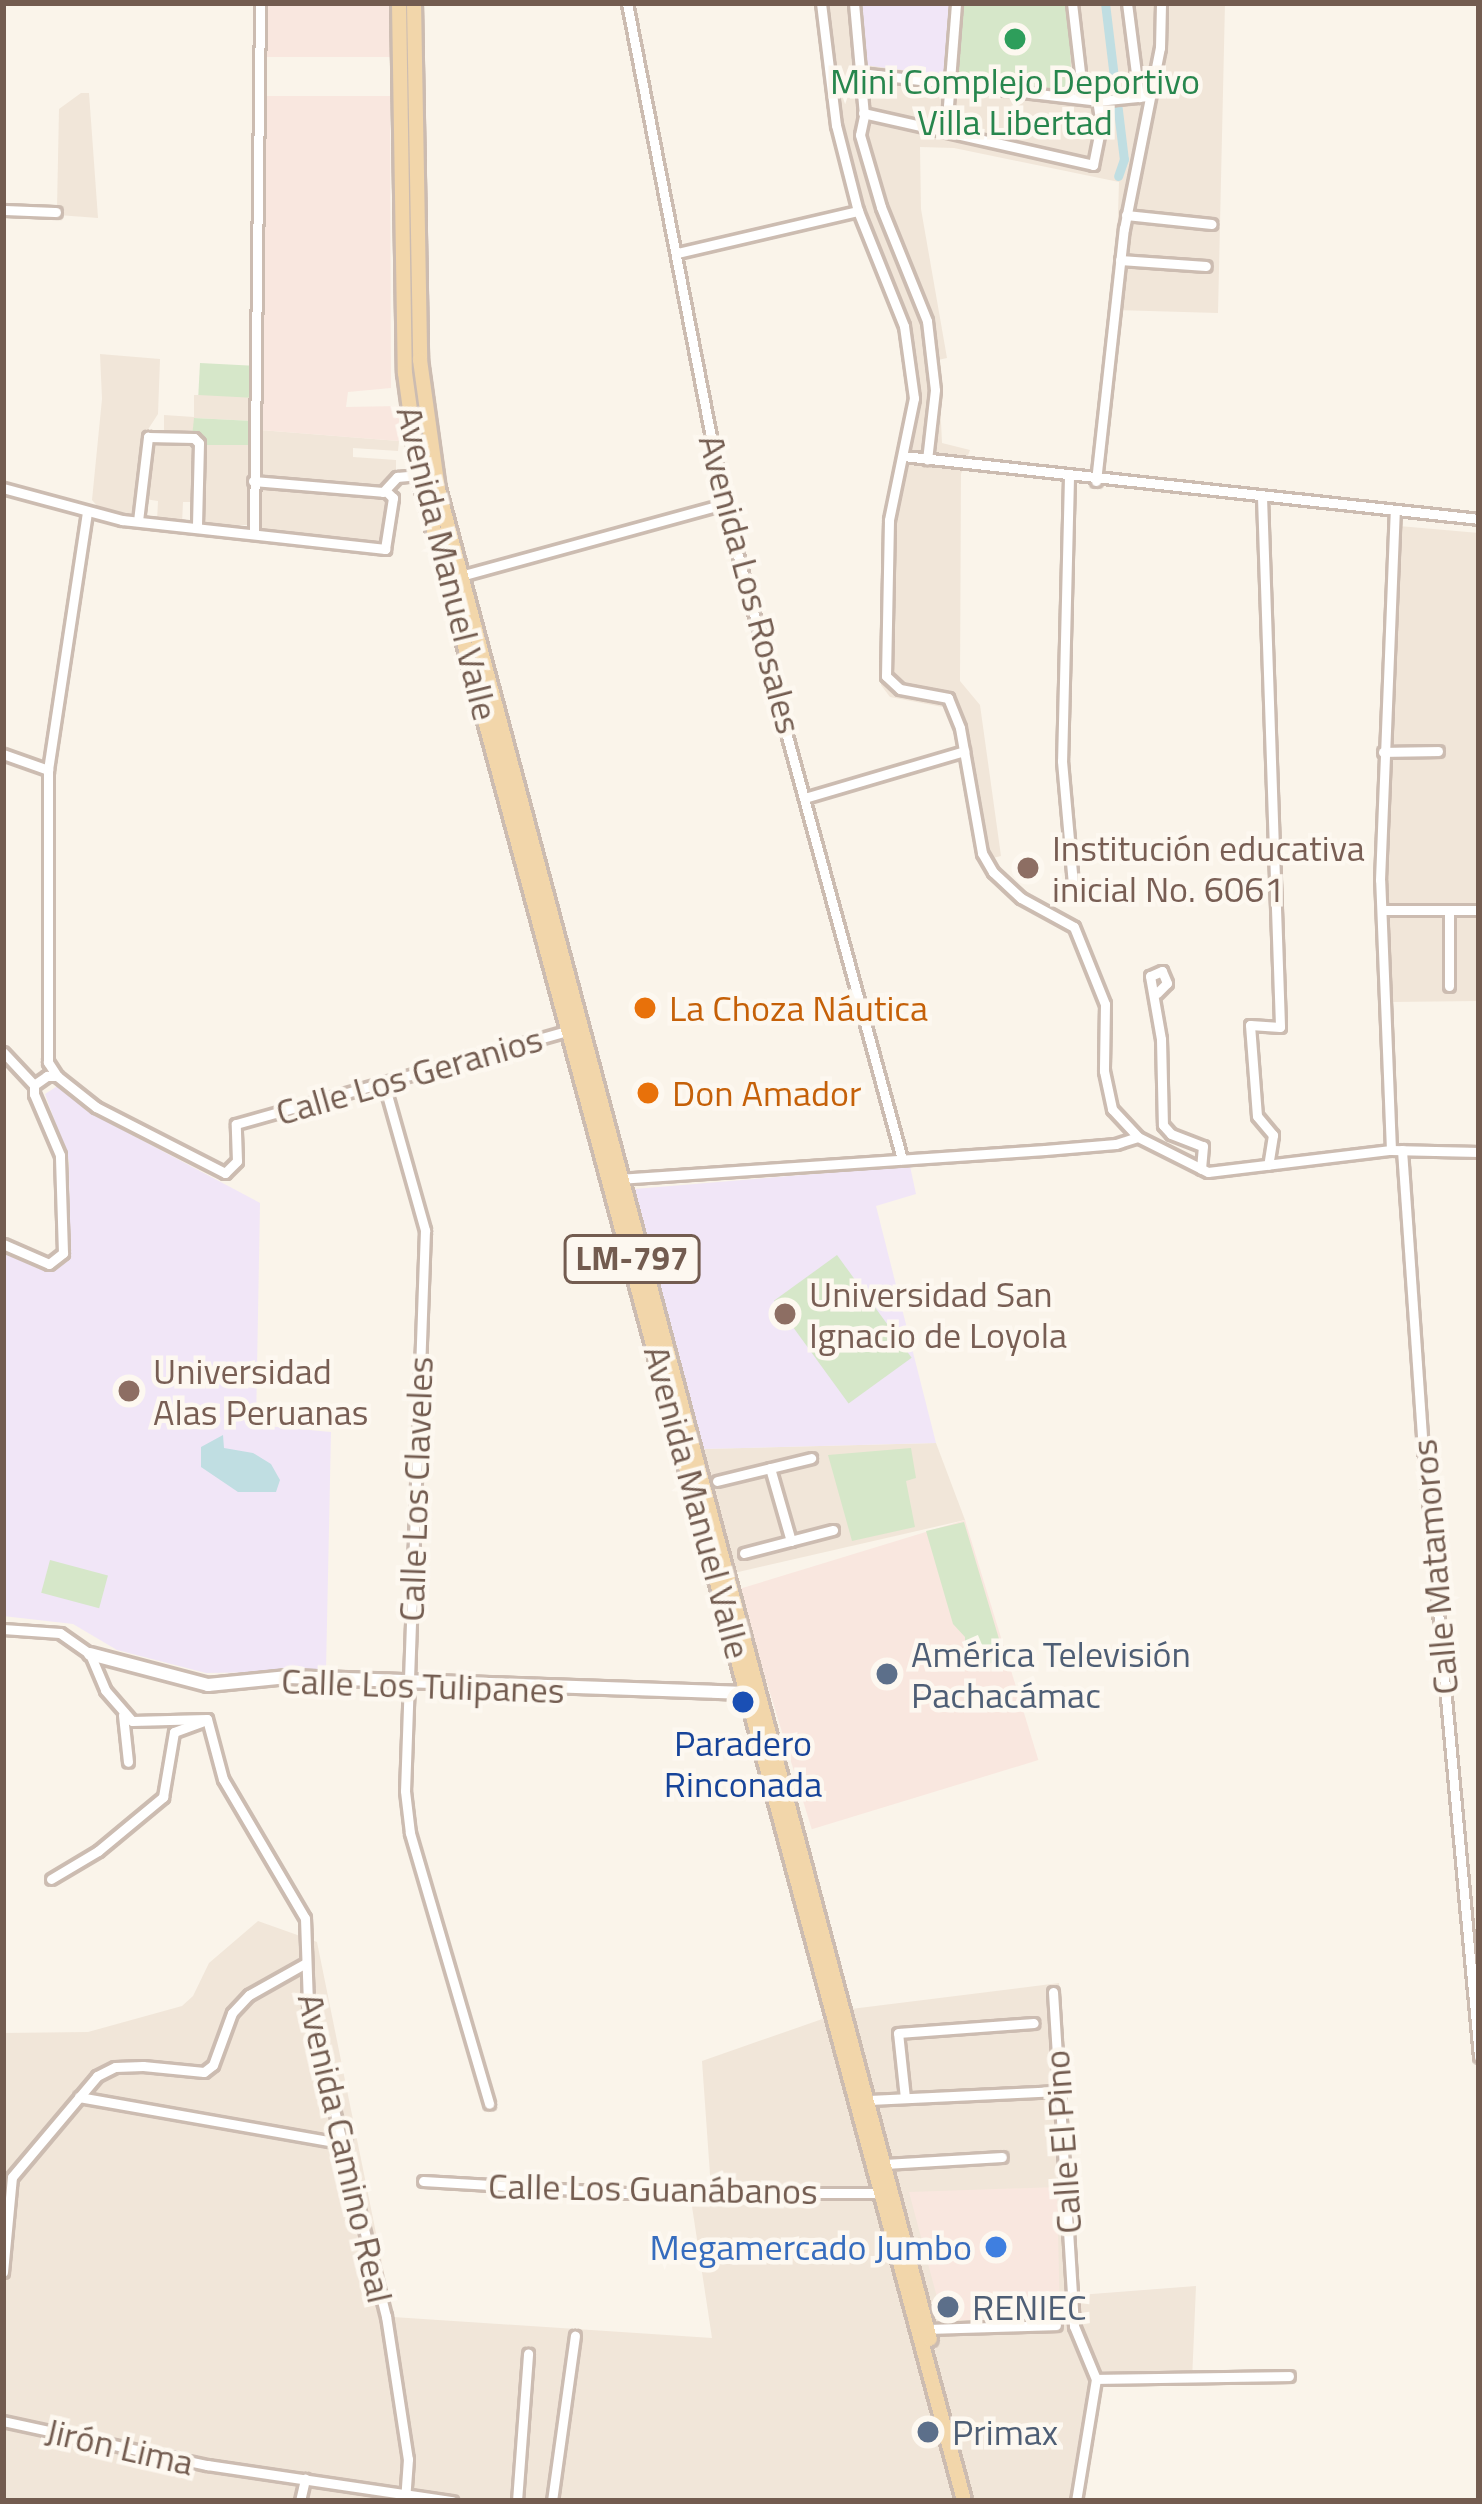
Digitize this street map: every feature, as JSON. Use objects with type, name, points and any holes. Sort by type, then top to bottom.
[{"type":"main road","name":"Avenida Manuel Valle","points":[[400,3],[405,373],[419,475],[454,577],[839,2009],[882,2193],[923,2329]]},
{"type":"main road","name":"Avenida Manuel Valle","points":[[414,3],[425,426],[454,577]]},
{"type":"main road","name":"Avenida Manuel Valle","points":[[839,2009],[885,2164],[968,2501]]},
{"type":"street","points":[[254,534],[260,3]]},
{"type":"street","name":"Avenida Los Rosales","points":[[627,3],[724,504],[808,797],[902,1160]]},
{"type":"street","points":[[821,3],[836,125],[858,211],[904,326],[914,398],[889,520],[886,676],[900,689],[948,698],[964,751],[982,853],[993,872],[1021,898],[1074,928],[1105,1004],[1107,1094],[1112,1108],[1138,1137],[1201,1168],[1396,1150],[1479,1153]]},
{"type":"street","points":[[854,3],[863,113],[860,135],[880,207],[927,321],[935,390],[927,460]]},
{"type":"street","points":[[946,131],[956,3]]},
{"type":"street","points":[[1072,3],[1080,72]]},
{"type":"street","points":[[1127,3],[1143,96]]},
{"type":"street","points":[[1096,481],[1126,215],[1143,96],[1160,48],[1161,3]]},
{"type":"street","points":[[860,73],[1097,101],[1143,96]]},
{"type":"street","points":[[863,113],[1093,165],[1101,125],[1097,101]]},
{"type":"street","points":[[3,210],[56,212]]},
{"type":"street","points":[[676,253],[858,211]]},
{"type":"street","points":[[1126,215],[1212,224]]},
{"type":"street","points":[[1120,260],[1206,266]]},
{"type":"street","points":[[138,521],[148,437],[194,438],[199,443],[197,526]]},
{"type":"street","points":[[903,456],[1096,481],[1479,519]]},
{"type":"street","points":[[387,492],[397,477],[419,475]]},
{"type":"street","points":[[1069,477],[1063,761],[1073,884]]},
{"type":"street","points":[[3,488],[87,513],[386,549],[393,498],[387,492],[253,481]]},
{"type":"street","points":[[1262,497],[1280,1027],[1250,1025],[1257,1116],[1273,1135],[1268,1165]]},
{"type":"street","points":[[454,577],[724,504]]},
{"type":"street","name":"Calle Matamoros","points":[[1395,510],[1383,752],[1382,910],[1396,1150],[1479,2056]]},
{"type":"street","points":[[34,1085],[57,1076],[48,1062],[48,770],[87,513]]},
{"type":"street","points":[[808,797],[964,751]]},
{"type":"street","points":[[1383,752],[1438,751]]},
{"type":"street","points":[[3,754],[48,770]]},
{"type":"street","points":[[1382,910],[1479,910]]},
{"type":"street","points":[[1449,910],[1449,986]]},
{"type":"street","points":[[1157,993],[1163,1125],[1171,1134],[1203,1146],[1201,1168]]},
{"type":"street","name":"Calle Los Geranios","points":[[57,1076],[96,1106],[219,1172],[231,1171],[237,1162],[236,1124],[575,1028]]},
{"type":"street","points":[[3,1052],[34,1085],[60,1155],[64,1253],[49,1264],[3,1244]]},
{"type":"street","name":"Calle Los Claveles","points":[[385,1084],[425,1230],[404,1791],[410,1833],[489,2104]]},
{"type":"street","points":[[616,1179],[1116,1144],[1138,1137]]},
{"type":"street","points":[[717,1481],[811,1458]]},
{"type":"street","points":[[770,1468],[791,1541]]},
{"type":"street","points":[[744,1553],[833,1530]]},
{"type":"street","points":[[3,1629],[61,1633],[90,1654],[123,1715],[128,1762]]},
{"type":"street","name":"Calle Los Tulipanes","points":[[90,1654],[208,1684],[288,1677],[754,1693]]},
{"type":"street","points":[[123,1715],[142,1723],[199,1716],[212,1726]]},
{"type":"street","points":[[51,1879],[98,1851],[163,1797],[174,1732],[196,1721],[212,1726]]},
{"type":"street","name":"Avenida Camino Real","points":[[212,1726],[223,1778],[305,1918],[308,2006],[386,2316],[408,2459],[406,2497]]},
{"type":"street","points":[[3,2272],[12,2177],[20,2161],[97,2076],[115,2067],[203,2072],[213,2065],[232,2013],[249,1995],[304,1964]]},
{"type":"street","name":"Calle El Pino","points":[[1053,1992],[1074,2326],[1096,2379]]},
{"type":"street","points":[[905,2098],[898,2033],[1034,2023]]},
{"type":"street","points":[[868,2100],[1059,2091]]},
{"type":"street","points":[[80,2097],[346,2144]]},
{"type":"street","points":[[885,2164],[1002,2157]]},
{"type":"street","name":"Calle Los Guanábanos","points":[[424,2181],[623,2193],[882,2193]]},
{"type":"street","points":[[923,2329],[1056,2324]]},
{"type":"street","points":[[552,2501],[575,2336]]},
{"type":"street","points":[[517,2501],[528,2353]]},
{"type":"street","points":[[1076,2501],[1096,2379],[1289,2376]]},
{"type":"street","name":"Jirón Lima","points":[[3,2421],[207,2465],[452,2501]]},
{"type":"street","points":[[300,2501],[305,2479]]},
{"type":"shaded area","points":[[264,3],[390,3],[390,57],[264,57]]},
{"type":"shaded area","points":[[815,3],[1225,3],[1218,313],[1115,310],[1119,182],[954,148],[920,147],[921,209],[947,358],[938,360],[942,443],[970,450],[961,474],[960,681],[980,705],[1001,856],[981,861],[948,708],[890,697],[881,685],[891,531],[914,378],[898,300],[835,147]]},
{"type":"shaded area","points":[[859,3],[950,3],[945,71],[941,75],[864,65]]},
{"type":"shaded area","points":[[81,93],[89,93],[98,218],[58,215],[57,208],[59,109]]},
{"type":"shaded area","points":[[262,96],[390,96],[391,388],[348,392],[346,407],[399,406],[399,441],[260,430]]},
{"type":"shaded area","points":[[100,354],[160,359],[158,414],[147,431],[136,518],[103,513],[92,500],[102,399]]},
{"type":"shaded area","points":[[194,395],[252,395],[253,421],[195,418],[192,437],[164,435],[164,415],[194,417]]},
{"type":"shaded area","points":[[260,430],[399,441],[398,451],[353,448],[353,457],[396,460],[396,474],[385,489],[260,477]]},
{"type":"shaded area","points":[[151,439],[193,442],[197,451],[195,502],[183,502],[182,524],[157,521],[158,501],[145,499]]},
{"type":"shaded area","points":[[202,445],[252,445],[252,525],[202,525]]},
{"type":"shaded area","points":[[260,485],[391,497],[387,544],[256,533]]},
{"type":"shaded area","points":[[1399,526],[1479,533],[1479,1001],[1392,1002],[1383,852]]},
{"type":"shaded area","name":"Universidad Alas Peruanas","points":[[59,1085],[87,1111],[260,1203],[256,1425],[331,1432],[326,1671],[206,1673],[117,1650],[73,1624],[3,1616],[3,1252],[50,1271],[70,1255],[69,1161],[45,1094]]},
{"type":"shaded area","name":"Universidad San Ignacio de Loyola","points":[[910,1166],[916,1194],[876,1206],[936,1443],[701,1449],[634,1189]]},
{"type":"shaded area","points":[[936,1443],[965,1520],[734,1573],[701,1449]]},
{"type":"shaded area","points":[[965,1520],[1038,1760],[812,1829],[738,1589]]},
{"type":"shaded area","points":[[258,1921],[317,1942],[393,2317],[712,2338],[691,2200],[711,2189],[702,2061],[851,2009],[1059,1983],[1079,2295],[1196,2286],[1192,2381],[1099,2384],[1081,2501],[3,2501],[3,2033],[88,2032],[182,2006],[193,1996],[209,1963]]},
{"type":"shaded area","points":[[1057,2187],[1060,2320],[943,2320],[909,2192]]},
{"type":"green space","name":"Mini Complejo Deportivo Villa Libertad","points":[[963,3],[1068,3],[1072,91],[957,76]]},
{"type":"green space","points":[[200,363],[253,366],[251,398],[198,395]]},
{"type":"green space","points":[[194,418],[253,421],[252,445],[202,445],[192,437]]},
{"type":"green space","points":[[837,1255],[912,1358],[849,1404],[774,1301]]},
{"type":"green space","points":[[911,1448],[916,1478],[906,1481],[915,1527],[852,1541],[828,1455]]},
{"type":"green space","points":[[964,1522],[1005,1659],[965,1670],[965,1637],[953,1624],[926,1531]]},
{"type":"green space","points":[[50,1560],[108,1576],[99,1608],[41,1593]]},
{"type":"water","points":[[223,1435],[224,1448],[253,1453],[271,1464],[280,1480],[276,1492],[238,1492],[201,1467],[201,1447]]},
{"type":"waterway","points":[[1105,3],[1124,159],[1118,176]]},
{"type":"place","name":"Mini Complejo Deportivo Villa Libertad","points":[[1015,39]]},
{"type":"place","name":"Institución educativa inicial No. 6061","points":[[1028,868]]},
{"type":"place","name":"La Choza Náutica","points":[[645,1008]]},
{"type":"place","name":"Don Amador","points":[[648,1093]]},
{"type":"place","name":"Universidad San Ignacio de Loyola","points":[[785,1314]]},
{"type":"place","name":"Universidad Alas Peruanas","points":[[129,1391]]},
{"type":"place","name":"América Televisión Pachacámac","points":[[887,1674]]},
{"type":"place","name":"Paradero Rinconada","points":[[743,1702]]},
{"type":"place","name":"Megamercado Jumbo","points":[[996,2247]]},
{"type":"place","name":"RENIEC","points":[[948,2307]]},
{"type":"place","name":"Primax","points":[[928,2432]]}]
